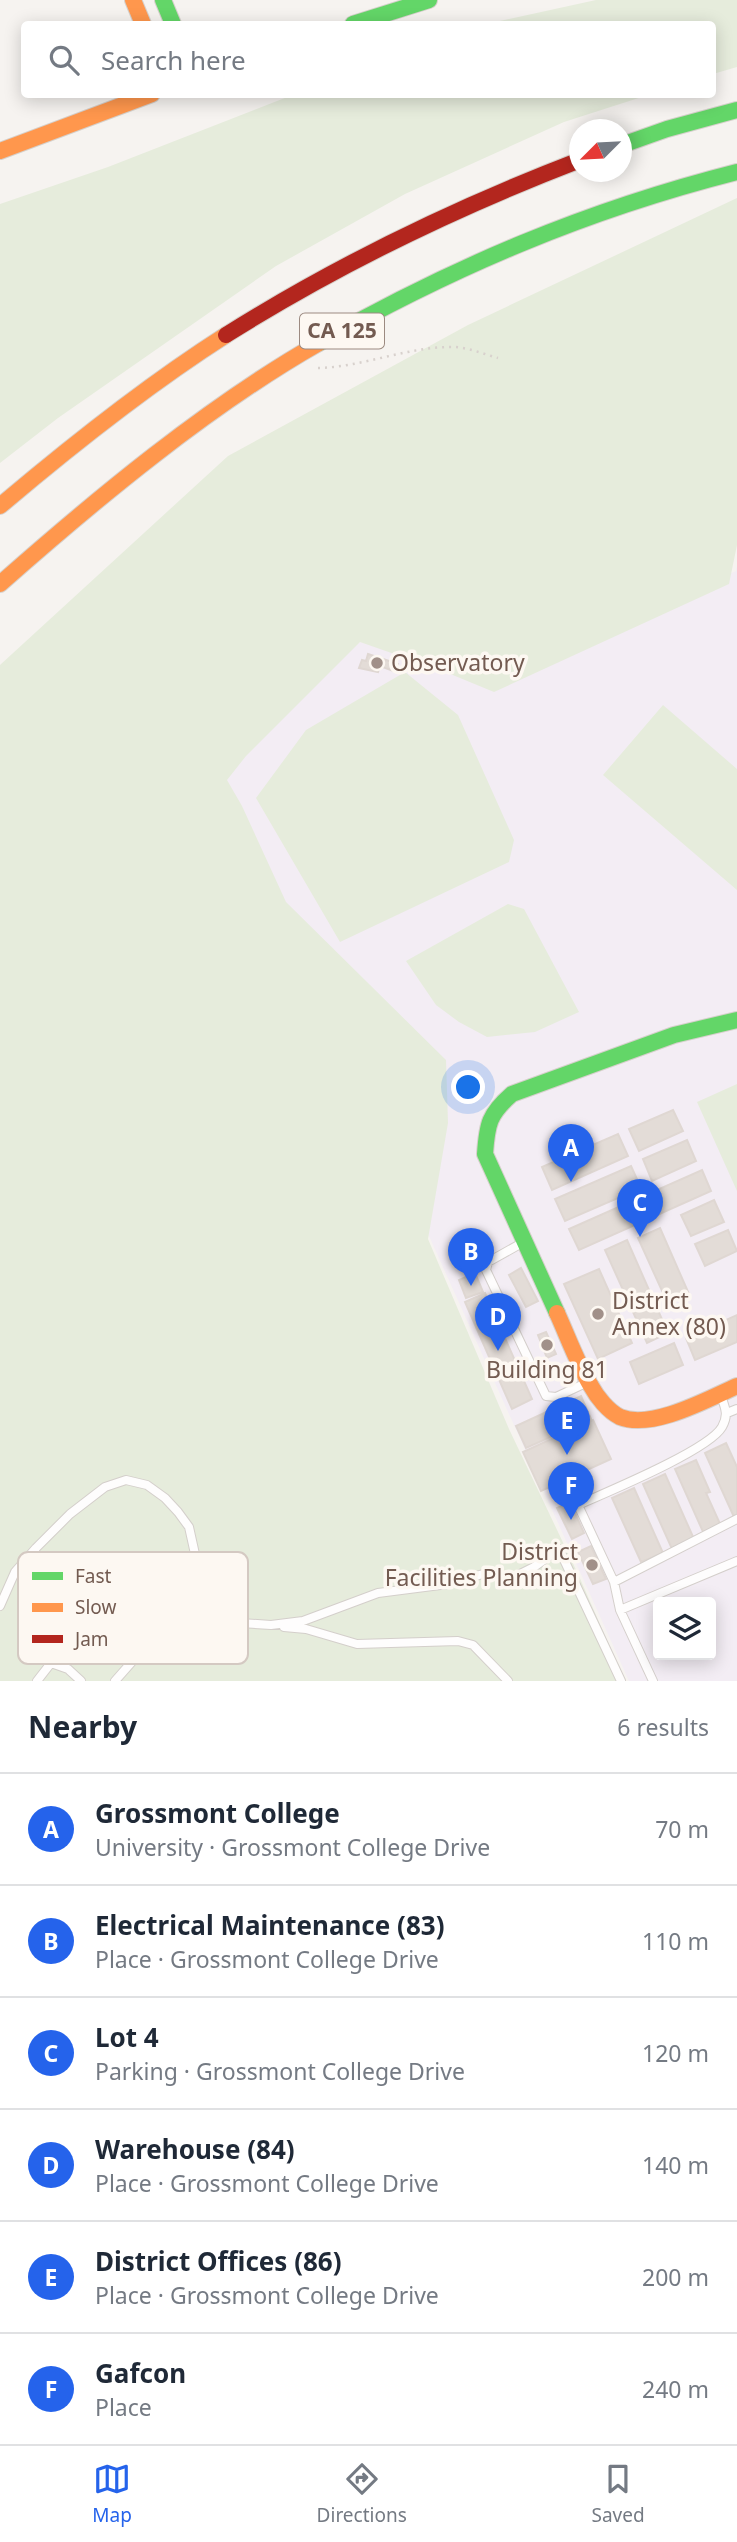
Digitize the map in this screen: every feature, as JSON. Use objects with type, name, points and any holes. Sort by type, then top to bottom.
[{"type":"main road","points":[[134,0],[142,21]]},
{"type":"main road","points":[[163,0],[172,21]]},
{"type":"main road","points":[[363,21],[429,0]]},
{"type":"main road","points":[[0,151],[141,98]]},
{"type":"main road","points":[[632,141],[737,110]]},
{"type":"main road","name":"CA 125","points":[[0,506],[58,454],[144,390],[283,299],[397,236],[513,184],[569,164]]},
{"type":"main road","name":"CA 125","points":[[0,584],[112,491],[206,418],[311,348],[418,290],[547,232],[673,187],[737,172]]},
{"type":"main road","points":[[737,1020],[674,1035],[512,1094],[497,1106],[486,1122],[485,1154],[588,1382],[599,1399],[621,1418],[640,1420],[657,1418],[737,1386]]},
{"type":"lane","points":[[525,1241],[488,1262],[486,1270],[546,1396],[556,1397],[588,1382]]},
{"type":"lane","points":[[653,1681],[620,1610],[614,1582],[578,1505],[678,1458],[710,1439],[722,1428],[727,1413],[720,1393]]},
{"type":"lane","points":[[727,1413],[737,1409]]},
{"type":"lane","points":[[32,1552],[70,1514],[105,1487],[127,1480],[147,1485],[165,1498],[189,1527],[195,1552]]},
{"type":"lane","points":[[614,1582],[737,1519]]},
{"type":"lane","points":[[267,1625],[303,1621],[378,1593],[448,1584],[483,1574],[514,1577],[559,1549],[621,1681]]},
{"type":"lane","points":[[620,1610],[737,1560]]},
{"type":"lane","points":[[0,1606],[18,1569]]},
{"type":"lane","points":[[248,1624],[306,1629],[357,1644],[458,1641],[473,1645],[508,1681]]},
{"type":"lane","points":[[37,1681],[50,1664]]},
{"type":"lane","points":[[54,1664],[68,1669],[80,1681]]},
{"type":"lane","points":[[115,1681],[130,1664]]},
{"type":"path","points":[[316,368],[341,367],[433,348],[457,347],[498,358]]},
{"type":"shaded area","points":[[737,565],[737,1681],[629,1681],[216,762],[360,642],[497,678],[736,571]]},
{"type":"green space","points":[[596,0],[737,0],[737,67],[716,73],[716,21],[500,21]]},
{"type":"green space","points":[[285,98],[639,98],[569,119],[405,194],[276,266],[58,418],[0,463],[0,204],[108,167]]},
{"type":"green space","points":[[737,198],[737,545],[729,584],[494,692],[360,642],[246,756],[227,780],[242,806],[286,902],[446,1060],[448,1123],[428,1239],[509,1429],[625,1681],[0,1681],[0,665],[228,456],[468,325]]},
{"type":"green space","points":[[405,672],[458,715],[514,840],[509,862],[340,942],[256,798],[306,730]]},
{"type":"green space","points":[[663,705],[737,769],[737,890],[603,775]]},
{"type":"green space","points":[[508,904],[524,909],[579,1012],[535,1032],[487,1037],[459,1022],[436,1005],[406,961]]},
{"type":"green space","points":[[737,1084],[737,1191],[697,1102]]},
{"type":"building","name":"Observatory","points":[[368,654],[398,664],[396,672],[380,666],[378,672],[359,668],[362,660],[366,661]]},
{"type":"building","points":[[673,1110],[683,1131],[639,1151],[629,1129]]},
{"type":"building","points":[[618,1134],[628,1156],[552,1190],[542,1167]]},
{"type":"building","points":[[687,1140],[696,1161],[652,1181],[643,1159]]},
{"type":"building","points":[[631,1166],[641,1188],[565,1221],[555,1199]]},
{"type":"building","points":[[702,1170],[711,1191],[579,1250],[569,1229]]},
{"type":"building","points":[[714,1200],[724,1222],[691,1236],[681,1215]]},
{"type":"building","points":[[660,1228],[689,1294],[668,1304],[638,1238]]},
{"type":"building","points":[[728,1230],[737,1251],[705,1266],[695,1244]]},
{"type":"building","points":[[627,1240],[668,1333],[647,1343],[605,1250]]},
{"type":"building","points":[[521,1268],[538,1301],[526,1307],[509,1275]]},
{"type":"building","name":"District Annex (80)","points":[[599,1269],[632,1343],[598,1359],[564,1284]]},
{"type":"building","points":[[475,1273],[483,1292],[466,1298],[459,1280]]},
{"type":"building","points":[[485,1293],[532,1399],[512,1409],[465,1302]]},
{"type":"building","points":[[737,1315],[737,1342],[695,1360],[686,1338]]},
{"type":"building","name":"Building 81","points":[[546,1332],[556,1354],[547,1358],[538,1335]]},
{"type":"building","points":[[674,1343],[683,1365],[639,1384],[630,1362]]},
{"type":"building","points":[[581,1396],[591,1419],[526,1448],[516,1426]]},
{"type":"building","points":[[593,1420],[611,1459],[541,1491],[523,1452]]},
{"type":"building","points":[[726,1443],[737,1467],[737,1516],[734,1517],[705,1453]]},
{"type":"building","points":[[696,1460],[710,1492],[706,1493],[721,1526],[704,1534],[675,1469]]},
{"type":"building","points":[[665,1474],[694,1539],[672,1549],[643,1484]]},
{"type":"building","points":[[634,1488],[663,1553],[641,1562],[612,1498]]},
{"type":"building","points":[[570,1502],[584,1533],[572,1539],[557,1508]]},
{"type":"building","name":"District Facilities Planning","points":[[591,1546],[606,1579],[593,1584],[578,1552]]},
{"type":"traffic: fast","points":[[163,0],[172,21]]},
{"type":"traffic: fast","points":[[362,21],[429,0]]},
{"type":"traffic: fast","points":[[632,141],[737,110]]},
{"type":"traffic: fast","points":[[319,343],[369,315],[522,243],[627,204],[737,172]]},
{"type":"traffic: fast","points":[[557,1313],[485,1154],[488,1127],[494,1114],[512,1094],[674,1035],[737,1020]]},
{"type":"traffic: slow","points":[[133,0],[142,21]]},
{"type":"traffic: slow","points":[[0,151],[141,98]]},
{"type":"traffic: slow","points":[[0,506],[110,417],[226,335]]},
{"type":"traffic: slow","points":[[0,584],[74,520],[194,425],[277,368],[319,343]]},
{"type":"traffic: slow","points":[[557,1313],[593,1390],[607,1407],[620,1417],[633,1420],[663,1416],[696,1405],[737,1386]]},
{"type":"traffic: jam","points":[[226,335],[311,284],[398,239],[569,164]]},
{"type":"place","name":"Observatory","points":[[377,663]]},
{"type":"place","name":"Grossmont College","points":[[571,1182]]},
{"type":"place","name":"Lot 4","points":[[640,1237]]},
{"type":"place","name":"Electrical Maintenance (83)","points":[[471,1286]]},
{"type":"place","name":"District Annex (80)","points":[[598,1314]]},
{"type":"place","name":"Building 81","points":[[547,1345]]},
{"type":"place","name":"Warehouse (84)","points":[[498,1351]]},
{"type":"place","name":"District Offices (86)","points":[[567,1455]]},
{"type":"place","name":"Gafcon","points":[[571,1520]]},
{"type":"place","name":"District Facilities Planning","points":[[592,1565]]}]
